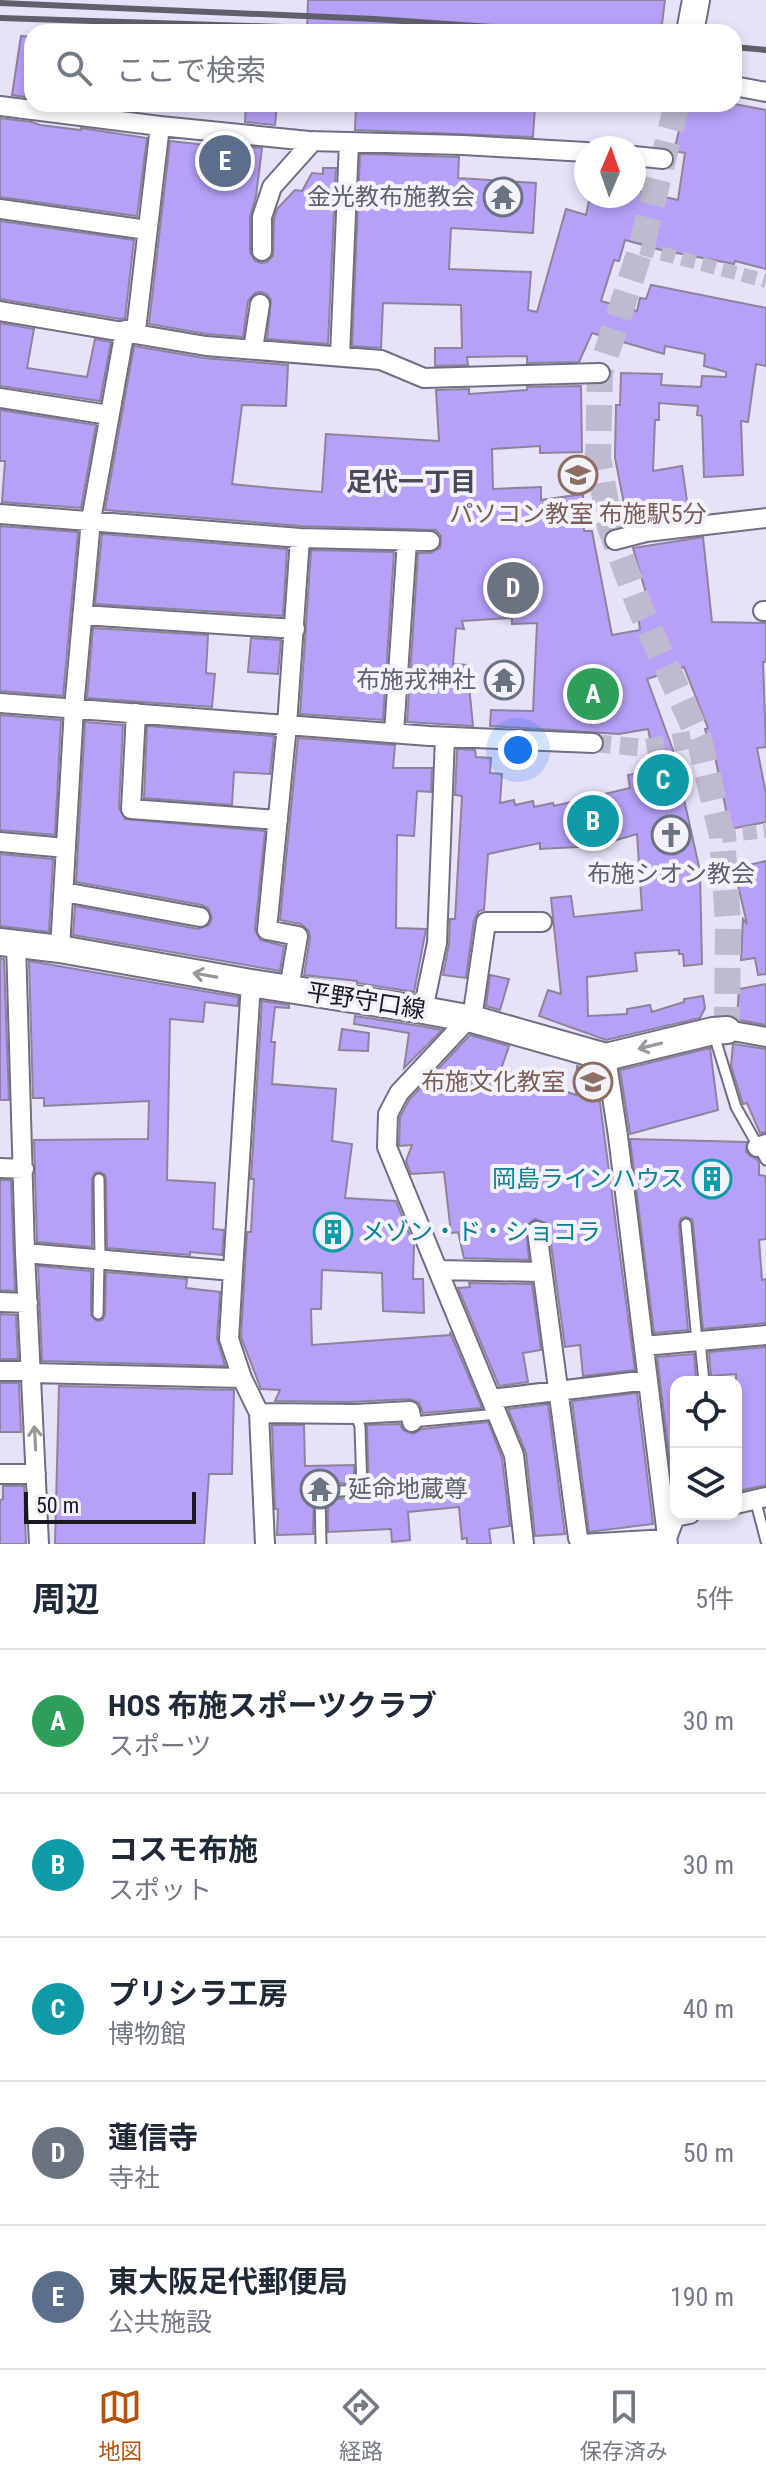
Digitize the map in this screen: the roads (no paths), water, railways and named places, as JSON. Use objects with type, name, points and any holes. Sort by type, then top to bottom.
[{"type":"main road","points":[[692,24],[696,0]]},
{"type":"main road","name":"平野守口線","points":[[8,942],[470,1019],[606,1057],[720,1030]]},
{"type":"street","points":[[742,88],[766,92]]},
{"type":"street","points":[[0,106],[24,109]]},
{"type":"street","points":[[48,112],[313,141],[574,151]]},
{"type":"street","points":[[125,330],[136,330],[160,126]]},
{"type":"street","points":[[262,251],[262,217],[272,187],[313,141]]},
{"type":"street","points":[[340,356],[349,142]]},
{"type":"street","points":[[646,157],[663,159]]},
{"type":"street","points":[[0,209],[147,230]]},
{"type":"street","points":[[253,349],[260,304]]},
{"type":"street","points":[[0,311],[206,346],[381,360],[424,378],[600,373]]},
{"type":"street","points":[[60,949],[74,708],[91,520],[125,330]]},
{"type":"street","points":[[0,398],[109,415]]},
{"type":"street","points":[[0,514],[300,538],[430,541]]},
{"type":"street","points":[[615,540],[646,532],[766,518]]},
{"type":"street","points":[[289,989],[298,936],[267,930],[287,725],[300,538]]},
{"type":"street","points":[[394,733],[407,541]]},
{"type":"street","points":[[83,615],[295,629]]},
{"type":"street","points":[[0,703],[445,737],[593,743]]},
{"type":"street","points":[[136,713],[131,809],[278,820]]},
{"type":"street","points":[[423,1010],[437,943],[445,737]]},
{"type":"street","points":[[0,842],[66,848]]},
{"type":"street","points":[[64,892],[200,917]]},
{"type":"street","points":[[524,1544],[514,1455],[387,1147],[388,1114],[399,1093],[470,1019],[486,922],[542,922]]},
{"type":"street","points":[[8,942],[24,1169],[39,1544]]},
{"type":"street","points":[[251,983],[229,1339],[242,1378],[259,1413],[265,1544]]},
{"type":"street","points":[[720,1030],[766,1037]]},
{"type":"street","points":[[606,1057],[668,1541]]},
{"type":"street","points":[[0,1168],[24,1169]]},
{"type":"street","points":[[537,1231],[578,1538],[581,1544],[668,1541]]},
{"type":"street","points":[[25,1253],[233,1271]]},
{"type":"street","points":[[438,1270],[542,1272]]},
{"type":"street","points":[[0,1302],[28,1303]]},
{"type":"street","points":[[644,1346],[766,1335]]},
{"type":"street","points":[[0,1371],[242,1378]]},
{"type":"street","points":[[494,1406],[557,1391],[648,1380]]},
{"type":"street","points":[[259,1413],[410,1411],[412,1422]]},
{"type":"street","points":[[0,1474],[36,1474]]},
{"type":"street","points":[[668,1541],[674,1520]]},
{"type":"lane","points":[[720,1030],[736,1107],[763,1150]]},
{"type":"lane","points":[[98,1314],[99,1179]]},
{"type":"lane","points":[[686,1224],[703,1376]]},
{"type":"lane","points":[[412,1422],[494,1406]]},
{"type":"lane","points":[[321,1544],[320,1492],[362,1490],[360,1427],[356,1414]]},
{"type":"lane","points":[[761,1498],[766,1541]]},
{"type":"tunnel","points":[[675,112],[641,248],[600,373],[598,457],[610,527],[640,608],[699,738],[722,836],[728,922],[727,1030]]},
{"type":"tunnel","points":[[641,248],[766,281]]},
{"type":"tunnel","points":[[593,743],[646,748],[699,738]]},
{"type":"tunnel","points":[[722,836],[766,831]]},
{"type":"railway","points":[[0,3],[447,24]]},
{"type":"railway","points":[[0,18],[188,24]]},
{"type":"railway","points":[[742,48],[766,50]]},
{"type":"place","name":"東大阪足代郵便局","points":[[225,161]]},
{"type":"place","name":"金光教布施教会","points":[[503,197]]},
{"type":"place","name":"パソコン教室 布施駅5分","points":[[578,475]]},
{"type":"place","name":"蓮信寺","points":[[513,588]]},
{"type":"place","name":"布施戎神社","points":[[504,680]]},
{"type":"place","name":"HOS 布施スポーツクラブ","points":[[593,694]]},
{"type":"place","name":"プリシラ工房","points":[[663,780]]},
{"type":"place","name":"コスモ布施","points":[[593,821]]},
{"type":"place","name":"布施シオン教会","points":[[671,835]]},
{"type":"place","name":"布施文化教室","points":[[593,1082]]},
{"type":"place","name":"岡島ラインハウス","points":[[712,1179]]},
{"type":"place","name":"メゾン・ド・ショコラ","points":[[333,1232]]},
{"type":"place","name":"延命地蔵尊","points":[[320,1489]]},
{"type":"district","name":"足代一丁目","points":[[411,482]]}]
